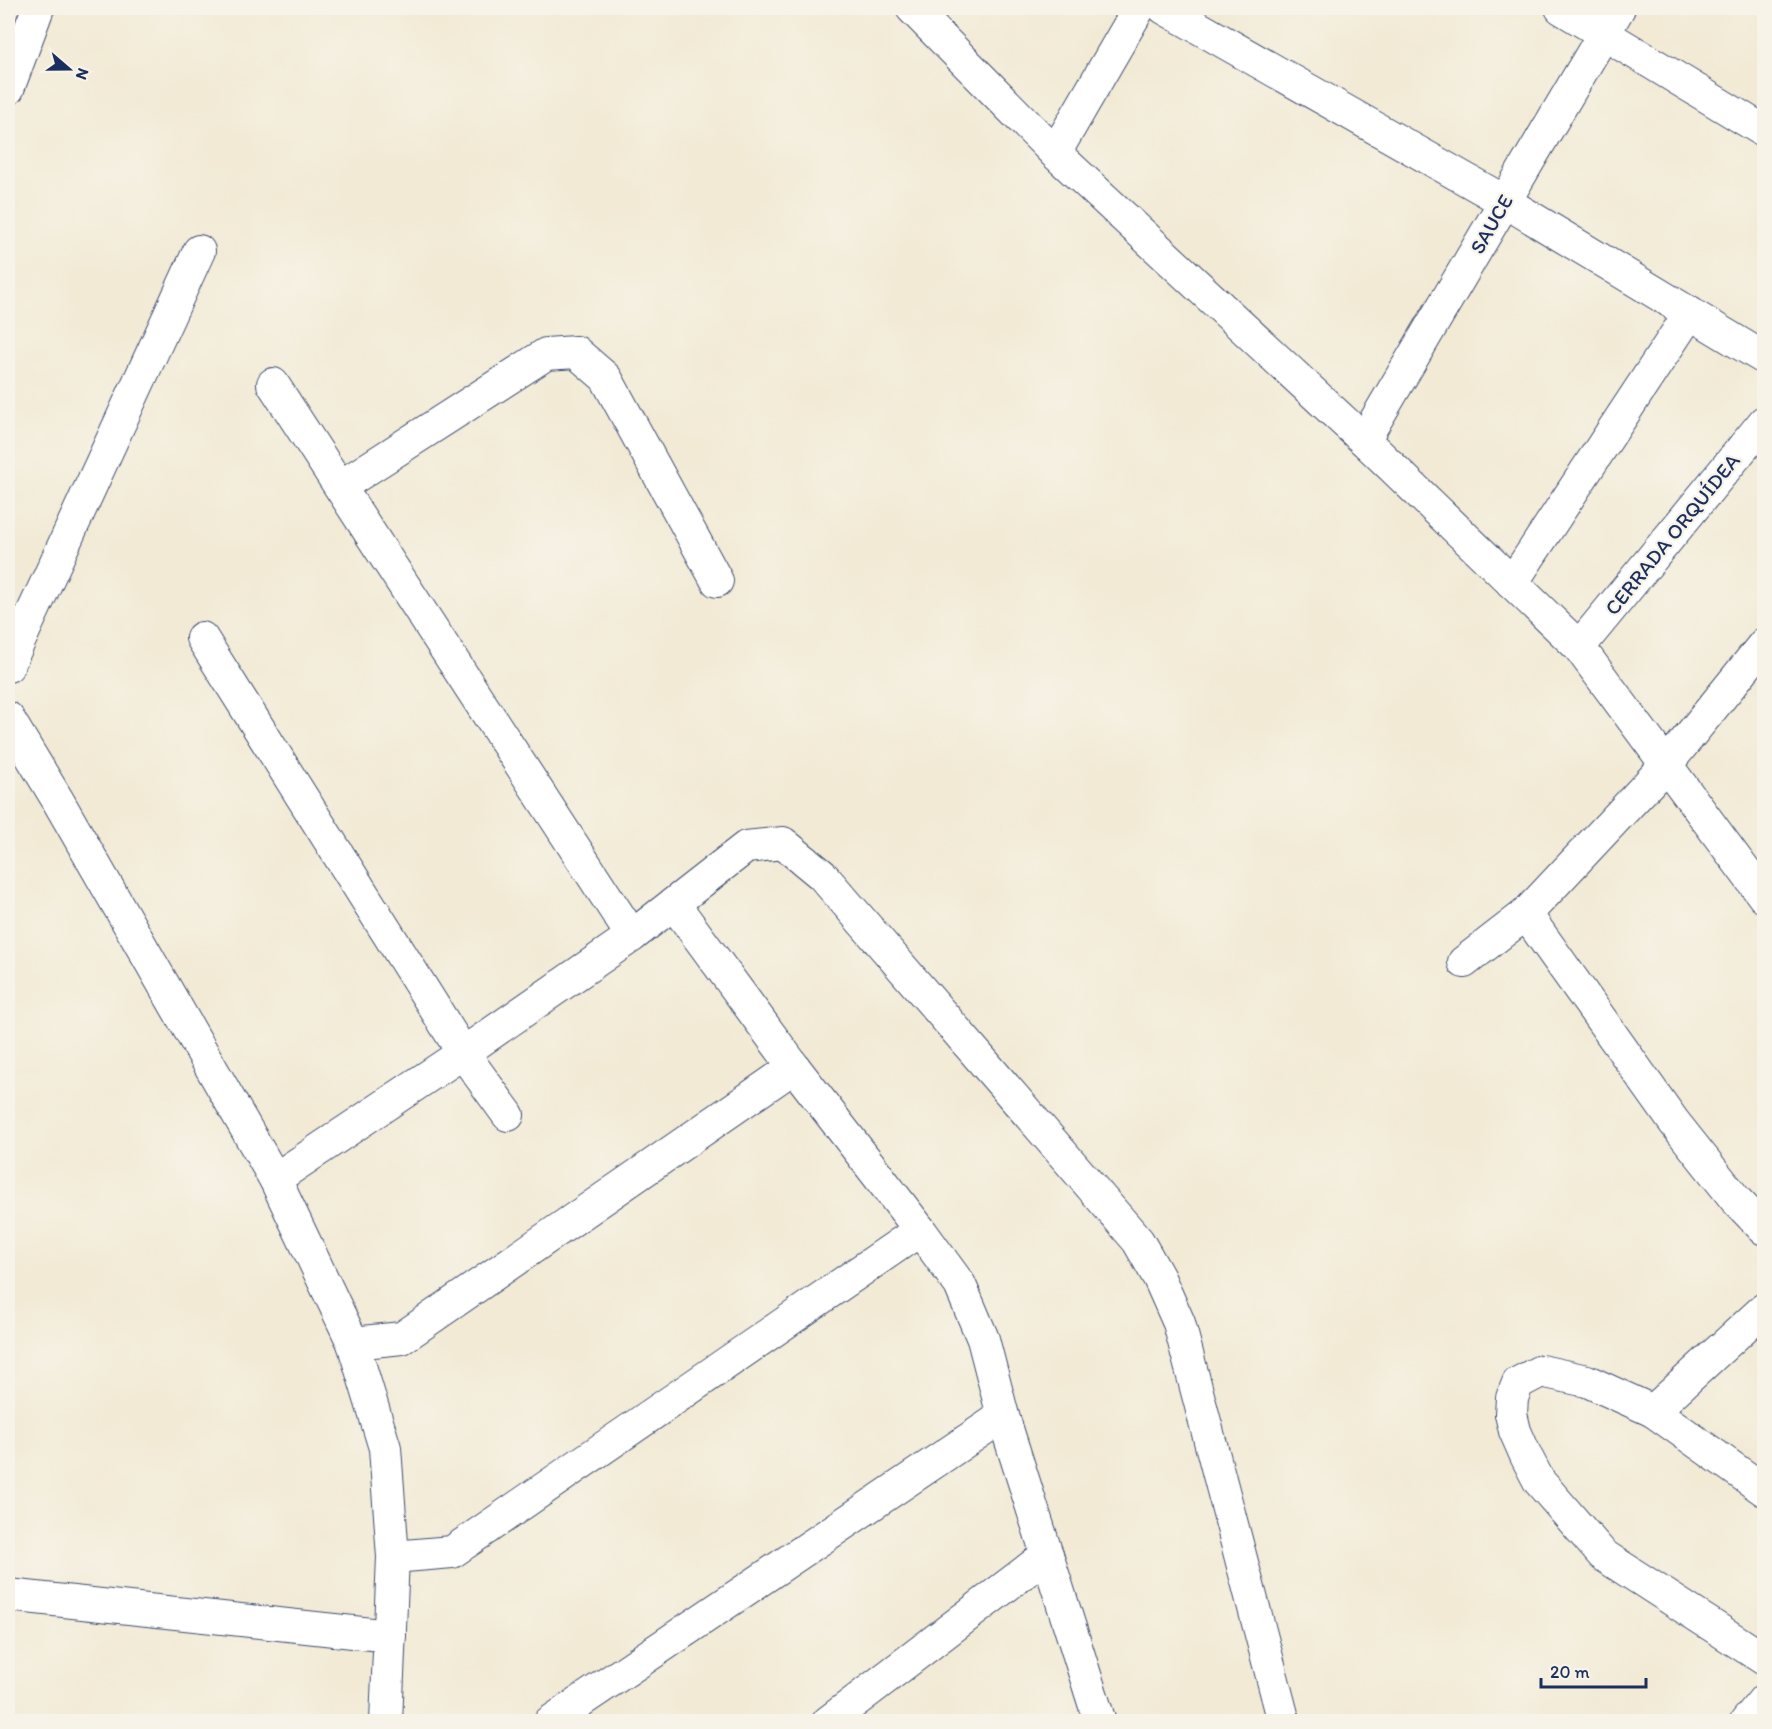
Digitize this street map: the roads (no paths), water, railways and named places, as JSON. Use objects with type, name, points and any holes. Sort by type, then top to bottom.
[{"type":"street","points":[[8,89],[38,8]]},
{"type":"street","points":[[912,8],[1055,153],[1364,440],[1580,647],[1764,897]]},
{"type":"street","points":[[1055,153],[1138,8]]},
{"type":"street","points":[[1164,8],[1504,201],[1764,358]]},
{"type":"street","points":[[1561,8],[1611,20],[1764,131]]},
{"type":"street","name":"SAUCE","points":[[1364,440],[1611,20]]},
{"type":"street","points":[[8,666],[199,251]]},
{"type":"street","points":[[1512,582],[1690,313]]},
{"type":"street","points":[[341,486],[546,354],[576,352],[606,378],[717,581]]},
{"type":"street","points":[[273,384],[632,936]]},
{"type":"street","name":"CERRADA ORQUÍDEA","points":[[1580,647],[1764,422]]},
{"type":"street","points":[[202,638],[463,1053],[508,1115]]},
{"type":"street","points":[[1464,962],[1526,914],[1666,765],[1764,644]]},
{"type":"street","points":[[8,718],[57,799],[275,1179],[353,1343],[385,1448],[393,1557],[386,1722]]},
{"type":"street","points":[[275,1179],[632,936],[746,847],[783,843],[822,875],[1138,1241],[1160,1278],[1179,1323],[1284,1722]]},
{"type":"street","points":[[674,904],[794,1067],[960,1285],[983,1339],[1003,1416],[1101,1722]]},
{"type":"street","points":[[1526,914],[1674,1122],[1736,1200],[1764,1229]]},
{"type":"street","points":[[353,1343],[402,1338],[794,1067]]},
{"type":"street","points":[[393,1557],[452,1552],[920,1230]]},
{"type":"street","points":[[1653,1411],[1764,1309]]},
{"type":"street","points":[[1764,1490],[1653,1411],[1587,1381],[1541,1371],[1518,1383],[1512,1398],[1515,1431],[1539,1481],[1603,1555],[1764,1659]]},
{"type":"street","points":[[550,1722],[1003,1416]]},
{"type":"street","points":[[828,1722],[1047,1555]]},
{"type":"street","points":[[8,1595],[390,1636]]},
{"type":"street","points":[[1746,1722],[1764,1700]]}]
